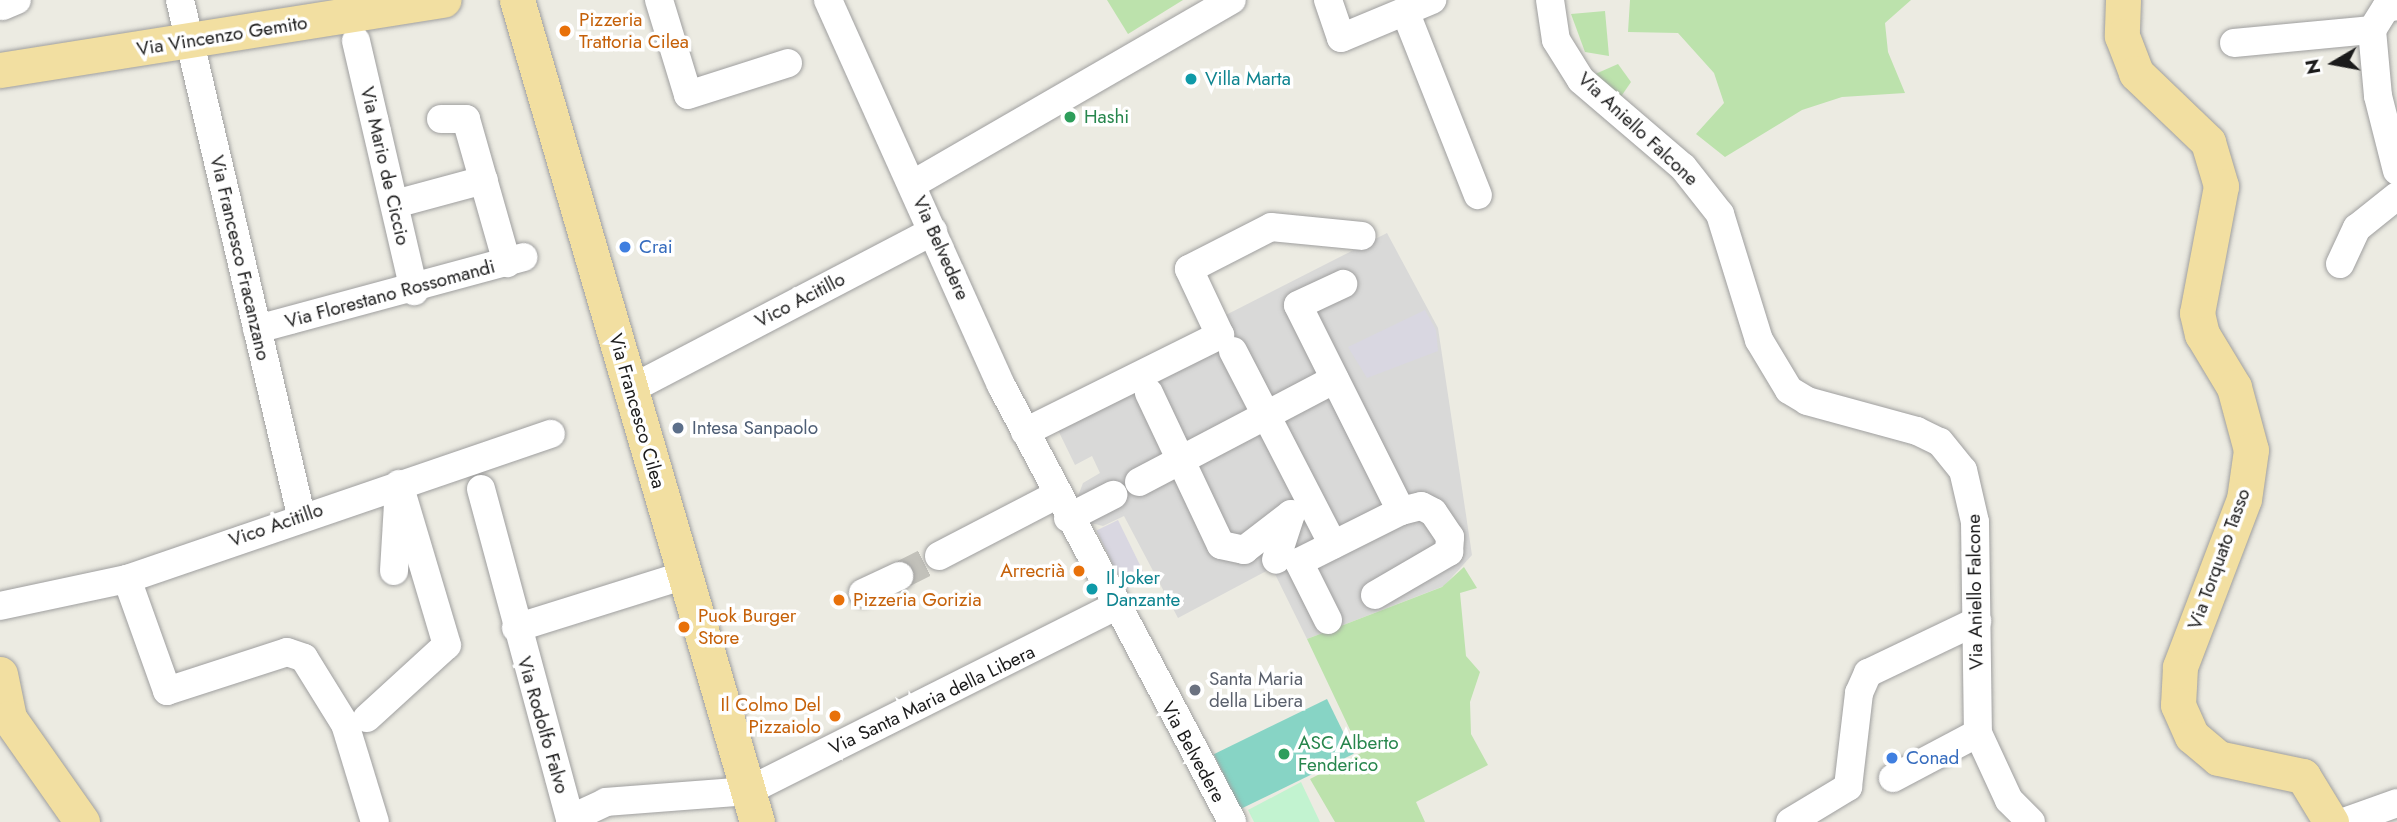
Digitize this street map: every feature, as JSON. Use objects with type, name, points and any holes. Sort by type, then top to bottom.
[{"type":"main road","name":"Via Vincenzo Gemito","points":[[0,70],[444,0]]},
{"type":"main road","name":"Via Francesco Cilea","points":[[517,0],[753,806]]},
{"type":"main road","name":"Via Torquato Tasso","points":[[2123,0],[2122,36],[2136,74],[2208,142],[2221,186],[2197,313],[2202,334],[2234,387],[2251,450],[2244,499],[2180,667],[2178,705],[2192,736],[2218,758],[2303,776],[2331,822]]},
{"type":"main road","points":[[0,674],[9,718],[82,822]]},
{"type":"street","name":"Via Francesco Fracanzano","points":[[180,0],[299,508]]},
{"type":"street","points":[[659,0],[688,95],[788,63]]},
{"type":"street","name":"Via Belvedere","points":[[828,0],[1025,432],[1114,607],[1232,822]]},
{"type":"street","points":[[913,184],[1232,0]]},
{"type":"street","points":[[1328,0],[1341,38],[1432,0]]},
{"type":"street","name":"Via Aniello Falcone","points":[[1550,0],[1556,40],[1581,80],[1683,167],[1720,214],[1759,340],[1789,390],[1816,404],[1917,431],[1954,454],[1972,491],[1978,733],[2009,800],[2031,822]]},
{"type":"street","points":[[2397,6],[2386,8],[2372,30],[2378,96],[2397,171]]},
{"type":"street","points":[[1405,11],[1478,195]]},
{"type":"street","points":[[2234,43],[2372,30]]},
{"type":"street","name":"Via Mario de Ciccio","points":[[356,41],[414,291]]},
{"type":"street","points":[[395,204],[484,180],[466,119],[441,118]]},
{"type":"street","name":"Via Florestano Rossomandi","points":[[257,329],[414,291],[515,260],[484,180]]},
{"type":"street","points":[[2340,264],[2357,228],[2397,196]]},
{"type":"street","points":[[1025,432],[1220,335],[1189,269],[1271,227],[1362,236]]},
{"type":"street","name":"Vico Acitillo","points":[[631,389],[933,232]]},
{"type":"street","points":[[1343,284],[1298,305],[1401,511]]},
{"type":"street","points":[[1233,351],[1266,416],[1299,505],[1333,545]]},
{"type":"street","points":[[1139,482],[1335,379]]},
{"type":"street","points":[[1149,393],[1228,550],[1244,550],[1299,505]]},
{"type":"street","name":"Vico Acitillo","points":[[0,607],[127,579],[299,508],[548,428],[399,484],[299,508]]},
{"type":"street","points":[[394,570],[399,484]]},
{"type":"street","points":[[367,718],[447,645],[399,484]]},
{"type":"street","name":"Via Rodolfo Falvo","points":[[481,489],[516,628],[570,821]]},
{"type":"street","points":[[939,556],[1062,507],[1113,495]]},
{"type":"street","points":[[1276,560],[1299,505]]},
{"type":"street","points":[[1328,620],[1299,562],[1401,511],[1421,506],[1433,512],[1450,537],[1448,552],[1375,595]]},
{"type":"street","points":[[516,628],[685,575]]},
{"type":"street","points":[[863,593],[898,576]]},
{"type":"street","points":[[127,579],[167,691],[287,652],[304,659],[345,724],[374,822]]},
{"type":"street","name":"Via Santa Maria della Libera","points":[[753,806],[1114,607]]},
{"type":"street","points":[[1790,822],[1848,787],[1859,693],[1868,673],[1977,621]]},
{"type":"street","points":[[1893,778],[1978,733]]},
{"type":"street","points":[[570,821],[606,802],[753,806]]},
{"type":"street","points":[[2344,822],[2397,803]]},
{"type":"shaded area","points":[[1387,233],[1438,328],[1472,555],[1444,586],[1307,639],[1272,568],[1178,618],[1124,516],[1103,526],[1091,523],[1078,496],[1083,483],[1100,473],[1092,456],[1075,465],[1056,426],[1218,319]]},
{"type":"shaded area","points":[[1425,310],[1436,330],[1438,351],[1367,378],[1348,347]]},
{"type":"shaded area","points":[[1118,520],[1147,579],[1125,590],[1096,531]]},
{"type":"shaded area","name":"ASC Alberto Fenderico","points":[[1327,699],[1354,754],[1240,809],[1214,754]]},
{"type":"green space","points":[[1107,0],[1183,0],[1128,34]]},
{"type":"green space","points":[[1630,0],[1911,0],[1885,23],[1888,52],[1905,93],[1842,97],[1802,110],[1725,157],[1696,134],[1724,103],[1714,73],[1678,33],[1628,32]]},
{"type":"green space","points":[[1605,11],[1609,56],[1585,52],[1571,14]]},
{"type":"green space","points":[[1618,64],[1631,82],[1620,98],[1593,75]]},
{"type":"green space","points":[[1464,567],[1477,588],[1460,593],[1466,656],[1480,672],[1470,702],[1471,734],[1488,765],[1416,802],[1425,822],[1335,822],[1310,779],[1361,753],[1307,639],[1442,587]]},
{"type":"green space","points":[[1301,782],[1320,822],[1254,822],[1248,810]]},
{"type":"tunnel","points":[[899,576],[939,556]]},
{"type":"place","name":"Pizzeria Trattoria Cilea","points":[[565,31]]},
{"type":"place","name":"Villa Marta","points":[[1191,79]]},
{"type":"place","name":"Hashi","points":[[1070,117]]},
{"type":"place","name":"Crai","points":[[625,247]]},
{"type":"place","name":"Intesa Sanpaolo","points":[[678,428]]},
{"type":"place","name":"Arrecrià","points":[[1079,571]]},
{"type":"place","name":"Il Joker Danzante","points":[[1092,589]]},
{"type":"place","name":"Pizzeria Gorizia","points":[[839,600]]},
{"type":"place","name":"Puok Burger Store","points":[[684,627]]},
{"type":"place","name":"Santa Maria della Libera","points":[[1195,690]]},
{"type":"place","name":"Il Colmo Del Pizzaiolo","points":[[835,716]]},
{"type":"place","name":"ASC Alberto Fenderico","points":[[1284,754]]},
{"type":"place","name":"Conad","points":[[1892,758]]}]
